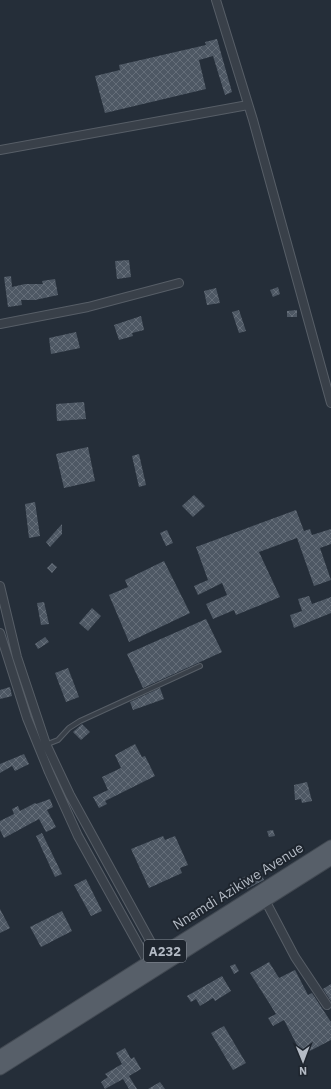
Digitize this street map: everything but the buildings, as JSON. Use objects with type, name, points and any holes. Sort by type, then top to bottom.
[{"type":"main road","name":"Nnamdi Azikiwe Avenue","points":[[0,1057],[331,846]]},
{"type":"main road","name":"Nnamdi Azikiwe Avenue","points":[[0,1068],[331,858]]},
{"type":"street","points":[[216,0],[248,105],[331,403]]},
{"type":"street","points":[[0,150],[248,105]]},
{"type":"street","points":[[0,324],[88,307],[179,283]]},
{"type":"street","points":[[0,586],[17,657],[46,744],[70,795],[117,883],[154,948],[160,955]]},
{"type":"street","points":[[0,633],[38,747],[78,836],[148,962]]},
{"type":"street","points":[[265,900],[295,957],[327,1004]]},
{"type":"lane","points":[[38,747],[58,740],[69,728],[80,721],[200,666]]}]
